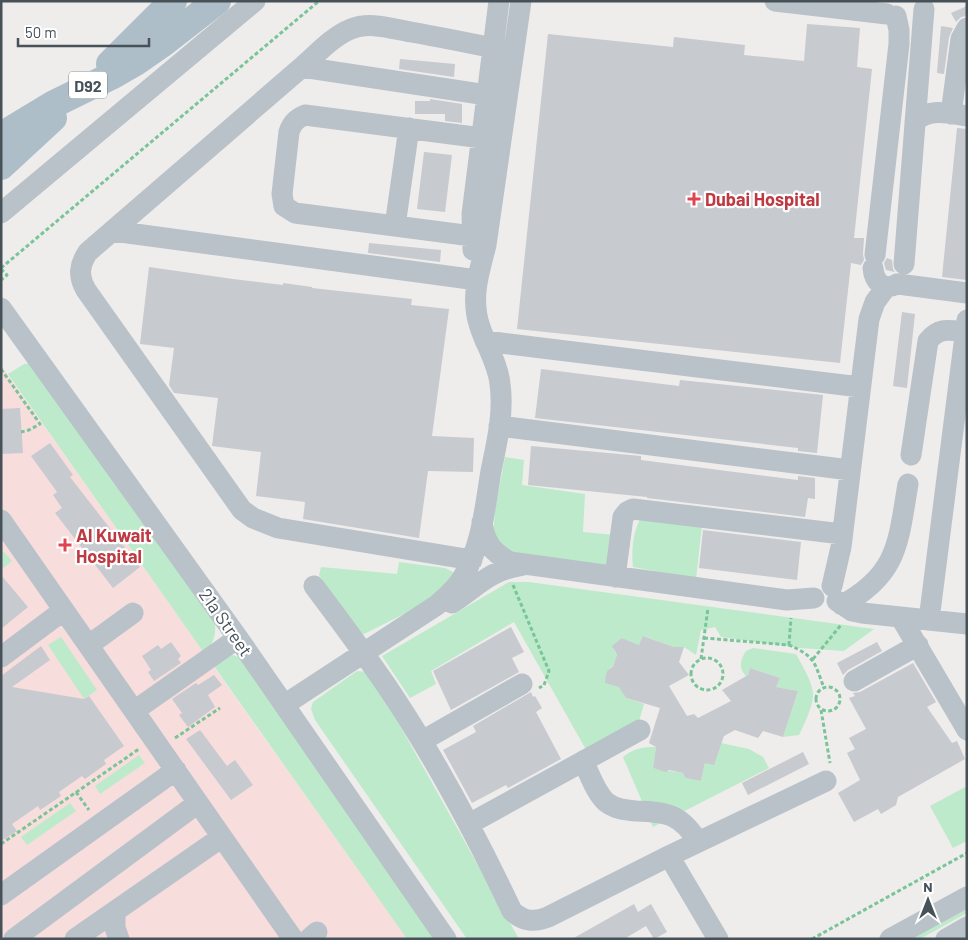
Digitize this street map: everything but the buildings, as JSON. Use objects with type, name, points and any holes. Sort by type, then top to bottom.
[{"type":"main road","name":"D92","points":[[1,166],[84,90],[173,1]]},
{"type":"main road","points":[[1,136],[47,108],[84,90],[137,60],[163,43],[217,1]]},
{"type":"street","points":[[1,213],[254,1]]},
{"type":"street","points":[[499,1],[496,24],[503,50]]},
{"type":"street","points":[[476,280],[486,245],[497,96],[503,50],[521,1]]},
{"type":"street","points":[[775,1],[885,10],[910,16],[930,4]]},
{"type":"street","points":[[841,601],[839,560],[869,320],[875,302],[898,278],[908,219],[918,84],[930,4]]},
{"type":"street","points":[[885,10],[899,30],[899,44],[878,216],[874,261],[875,280],[880,284],[898,278],[967,293]]},
{"type":"street","points":[[449,38],[474,35],[496,24]]},
{"type":"street","points":[[472,560],[278,528],[265,524],[242,510],[91,298],[81,281],[80,270],[82,261],[88,252],[302,67],[349,30],[360,26],[374,26],[449,38],[503,50]]},
{"type":"street","points":[[957,108],[961,39],[967,28]]},
{"type":"street","points":[[302,67],[497,96]]},
{"type":"street","points":[[918,84],[957,108]]},
{"type":"street","points":[[284,705],[422,616],[450,593],[462,579],[472,560],[482,522],[502,404],[500,382],[495,361],[479,327],[476,312],[476,280],[472,236],[472,214],[482,138],[497,96]]},
{"type":"street","points":[[915,121],[932,112],[957,108]]},
{"type":"street","points":[[472,236],[294,214],[284,206],[282,200],[291,124],[297,118],[305,115],[482,138]]},
{"type":"street","points":[[395,226],[409,128]]},
{"type":"street","points":[[878,216],[908,219]]},
{"type":"street","points":[[112,231],[476,280]]},
{"type":"street","name":"21a Street","points":[[1,308],[238,638],[446,939]]},
{"type":"street","points":[[911,455],[928,342],[933,335],[940,331],[966,326],[929,620]]},
{"type":"street","points":[[486,341],[860,387]]},
{"type":"street","points":[[499,426],[850,470]]},
{"type":"street","points":[[841,601],[857,597],[882,574],[891,560],[898,545],[908,484]]},
{"type":"street","points":[[614,577],[623,517],[627,512],[633,510],[842,534]]},
{"type":"street","points":[[482,522],[484,535],[490,547],[494,552],[517,566],[793,600],[814,598],[816,591],[821,586],[841,601],[901,618],[967,624]]},
{"type":"street","points":[[4,530],[89,645],[222,836],[301,937]]},
{"type":"street","points":[[422,616],[450,604],[486,578],[517,566]]},
{"type":"street","points":[[314,586],[364,654],[422,742],[469,824],[512,911],[519,918],[528,921],[538,921],[548,917],[669,856],[826,781]]},
{"type":"street","points":[[1,657],[64,610]]},
{"type":"street","points":[[89,645],[133,613]]},
{"type":"street","points":[[901,618],[967,730]]},
{"type":"street","points":[[134,711],[238,638]]},
{"type":"street","points":[[854,681],[918,645]]},
{"type":"street","points":[[422,742],[522,684]]},
{"type":"street","points":[[469,824],[640,730]]},
{"type":"street","points":[[583,761],[599,794],[607,802],[617,808],[659,812],[676,817],[689,828],[698,842]]},
{"type":"street","points":[[1,894],[176,770]]},
{"type":"street","points":[[14,939],[198,803]]},
{"type":"street","points":[[75,939],[222,836]]},
{"type":"street","points":[[669,856],[718,939]]},
{"type":"street","points":[[890,939],[967,897]]},
{"type":"street","points":[[115,911],[115,928],[119,939]]},
{"type":"street","points":[[946,939],[967,927]]},
{"type":"path","points":[[1,280],[7,275],[1,268],[320,1]]},
{"type":"path","points":[[1,369],[40,424],[22,432]]},
{"type":"path","points":[[517,566],[510,580],[549,670],[544,685],[535,690],[522,684]]},
{"type":"path","points":[[701,659],[714,658],[723,667],[723,680],[714,689],[701,689],[696,686],[692,681],[691,675],[692,668],[701,659],[710,590]]},
{"type":"path","points":[[789,645],[793,600]]},
{"type":"path","points":[[813,659],[841,601]]},
{"type":"path","points":[[704,638],[789,645],[813,659],[824,688]]},
{"type":"path","points":[[821,709],[832,710],[839,703],[838,693],[829,687],[820,690],[816,700],[821,709],[831,762],[826,781]]},
{"type":"path","points":[[1,844],[157,744],[220,708]]},
{"type":"path","points":[[812,939],[967,853]]},
{"type":"shaded area","name":"Al Kuwait Hospital","points":[[1,365],[204,653],[407,939],[1,939]]},
{"type":"green space","points":[[31,363],[215,622],[214,639],[204,653],[8,374],[24,364]]},
{"type":"green space","points":[[505,457],[524,460],[522,485],[585,494],[583,532],[614,535],[606,565],[504,556],[493,536],[495,510]]},
{"type":"green space","points":[[641,518],[702,526],[696,579],[633,567],[633,542]]},
{"type":"green space","points":[[1,551],[12,561],[1,570]]},
{"type":"green space","points":[[399,562],[445,568],[453,572],[456,580],[442,595],[364,634],[359,632],[354,626],[319,575],[321,567],[397,574]]},
{"type":"green space","points":[[509,582],[529,582],[874,629],[844,651],[800,648],[721,637],[715,627],[701,630],[696,655],[684,647],[674,647],[644,636],[639,645],[622,638],[613,648],[617,656],[613,667],[608,670],[626,688],[623,693],[626,698],[644,704],[639,721],[589,755],[514,622],[431,671],[436,684],[410,698],[382,656]]},
{"type":"green space","points":[[61,637],[97,690],[84,699],[48,645]]},
{"type":"green space","points":[[753,648],[796,654],[804,668],[811,684],[813,698],[799,735],[783,737],[798,691],[776,687],[780,678],[750,668],[747,677],[742,671],[742,658],[746,651]]},
{"type":"green space","points":[[232,655],[239,657],[440,939],[407,939],[214,666]]},
{"type":"green space","points":[[357,671],[368,672],[374,679],[519,939],[467,939],[315,720],[311,709],[313,702]]},
{"type":"green space","points":[[721,743],[749,749],[763,757],[769,768],[653,827],[623,757],[639,749],[656,747],[653,768],[683,773],[685,778],[701,781],[705,763]]},
{"type":"green space","points":[[139,755],[145,763],[100,794],[95,786]]},
{"type":"green space","points":[[967,786],[967,841],[953,848],[930,806]]},
{"type":"green space","points":[[70,803],[76,811],[27,845],[21,837]]},
{"type":"green space","points":[[967,909],[967,913],[920,939],[911,939]]},
{"type":"place","name":"Dubai Hospital","points":[[694,199]]},
{"type":"place","name":"Al Kuwait Hospital","points":[[65,545]]}]
